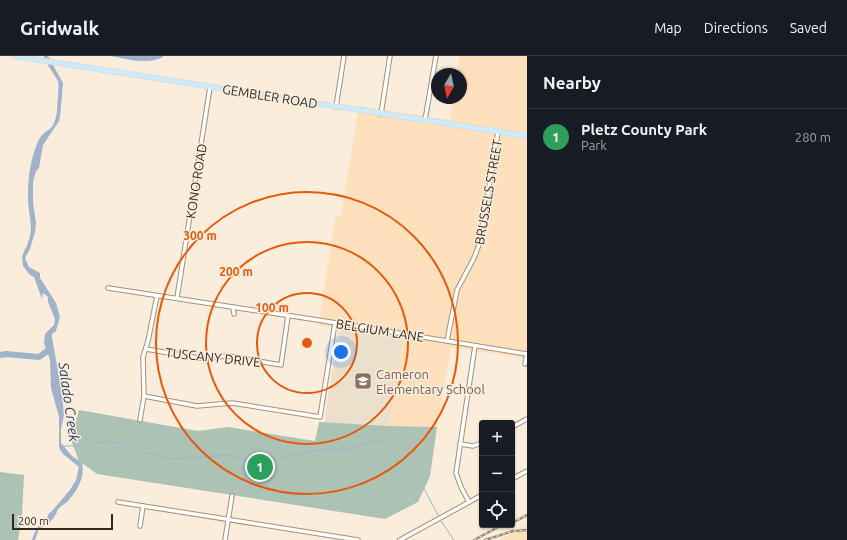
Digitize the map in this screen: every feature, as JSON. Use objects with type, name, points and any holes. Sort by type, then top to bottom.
[{"type":"main road","name":"GEMBLER ROAD","points":[[14,56],[527,136]]},
{"type":"street","points":[[336,107],[344,56]]},
{"type":"street","points":[[381,114],[390,56]]},
{"type":"street","points":[[425,120],[436,56]]},
{"type":"street","name":"KONO ROAD","points":[[177,298],[210,87]]},
{"type":"street","name":"BRUSSELS STREET","points":[[447,341],[457,290],[474,258],[480,242],[498,132]]},
{"type":"street","name":"BELGIUM LANE","points":[[108,288],[527,354],[525,364]]},
{"type":"street","points":[[140,420],[144,396],[142,362],[152,328],[157,296]]},
{"type":"street","points":[[233,307],[234,314]]},
{"type":"street","name":"TUSCANY DRIVE","points":[[146,349],[199,358],[230,356],[281,365],[288,316]]},
{"type":"street","points":[[144,396],[197,406],[232,403],[320,417],[335,323]]},
{"type":"street","points":[[469,502],[457,476],[460,444],[475,346]]},
{"type":"street","points":[[515,425],[527,419]]},
{"type":"street","points":[[460,444],[473,446],[479,444]]},
{"type":"street","points":[[515,477],[527,471]]},
{"type":"street","points":[[225,540],[232,496]]},
{"type":"street","points":[[400,540],[479,497]]},
{"type":"street","points":[[118,502],[358,540]]},
{"type":"street","points":[[140,526],[143,506]]},
{"type":"shaded area","points":[[460,56],[527,56],[527,359],[451,347],[437,427],[389,426],[403,339],[318,325],[336,215],[341,216],[359,106],[450,120],[452,104],[467,104],[467,68],[458,68]]},
{"type":"shaded area","name":"Cameron Elementary School","points":[[339,328],[403,339],[389,426],[324,423]]},
{"type":"shaded area","points":[[527,525],[527,540],[499,540]]},
{"type":"green space","points":[[79,410],[198,431],[228,427],[315,441],[319,422],[437,427],[430,476],[418,502],[385,519],[97,474],[79,461],[71,440]]},
{"type":"green space","points":[[0,472],[24,475],[22,516],[18,540],[0,540]]},
{"type":"water","points":[[44,56],[48,56],[63,83],[60,117],[59,121],[43,145],[39,168],[36,171],[33,182],[33,203],[36,223],[30,249],[25,258],[29,267],[40,273],[40,278],[56,303],[60,317],[56,331],[52,334],[52,338],[62,393],[64,415],[61,429],[61,443],[72,456],[82,463],[83,468],[82,478],[75,492],[68,501],[58,509],[51,521],[45,526],[39,528],[35,540],[32,540],[35,531],[43,521],[46,520],[49,513],[70,490],[76,480],[79,467],[63,454],[59,448],[59,417],[51,388],[50,360],[44,343],[45,334],[54,325],[55,319],[48,302],[48,297],[43,293],[42,299],[34,277],[30,275],[23,266],[22,257],[29,240],[31,229],[28,191],[29,173],[32,160],[39,139],[52,127],[57,113],[58,81],[44,59]]},
{"type":"water","points":[[111,56],[164,56],[152,61],[138,61]]},
{"type":"waterway","points":[[0,355],[6,354],[39,357],[50,349]]},
{"type":"waterway","points":[[95,443],[108,441],[119,443],[139,451],[172,459],[226,455],[242,458],[275,458]]},
{"type":"waterway","points":[[280,458],[319,450],[345,449],[374,441],[384,442],[388,445],[395,458],[403,467],[412,471],[421,483],[439,517]]},
{"type":"waterway","name":"Salado Creek","points":[[63,446],[85,446]]},
{"type":"waterway","points":[[441,521],[454,540]]},
{"type":"railway","points":[[515,521],[527,515]]},
{"type":"railway","points":[[474,540],[496,528]]},
{"type":"railway","points":[[485,540],[513,531],[527,530]]},
{"type":"place","name":"Cameron Elementary School","points":[[363,381]]},
{"type":"place","name":"Pletz County Park","points":[[260,467]]}]
